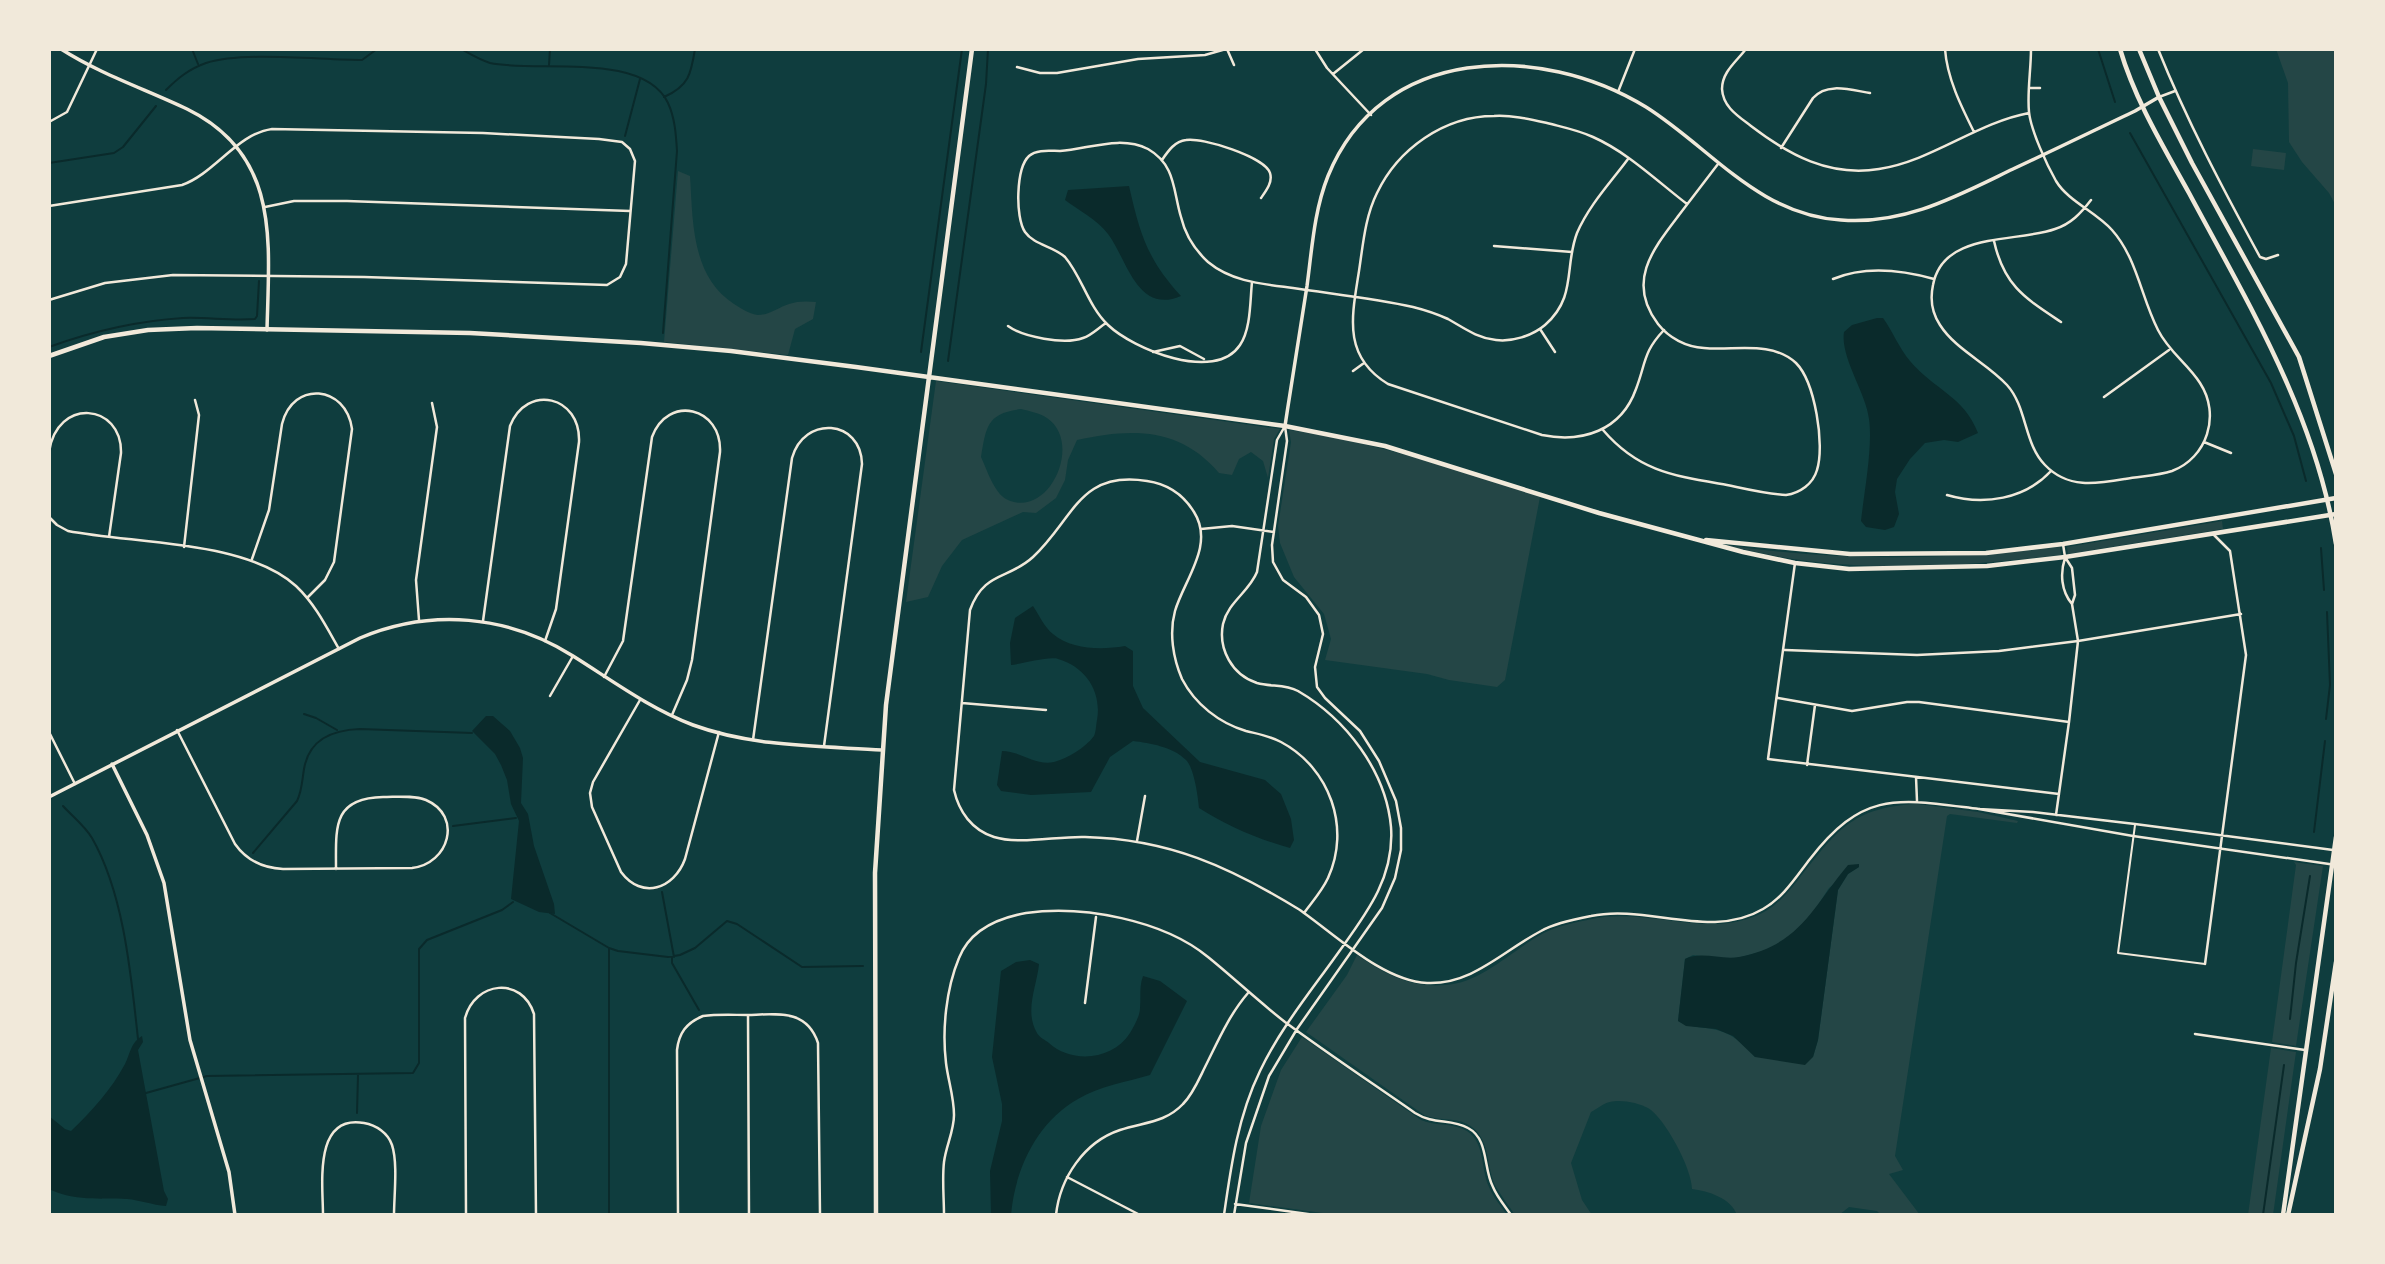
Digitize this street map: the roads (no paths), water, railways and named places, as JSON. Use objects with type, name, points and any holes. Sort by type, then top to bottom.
[{"type":"main road","points":[[876,1215],[875,868],[882,750],[972,49]]},
{"type":"main road","points":[[2120,49],[2143,107],[2263,328],[2303,420],[2334,514],[2336,544]]},
{"type":"main road","points":[[2139,49],[2192,163],[2299,357],[2336,474]]},
{"type":"main road","points":[[49,356],[104,337],[148,330],[197,328],[470,333],[731,351],[1285,426],[1385,446],[1599,513],[1742,552],[1795,563],[1849,569],[1907,570],[1987,566],[2065,557],[2334,514]]},
{"type":"main road","points":[[1694,539],[1792,550],[1906,555],[1986,553],[2063,544],[2336,498]]},
{"type":"main road","points":[[2286,1215],[2305,1050],[2336,837]]},
{"type":"main road","points":[[2286,1215],[2320,1069],[2336,962]]},
{"type":"street","points":[[61,49],[89,65],[204,118],[236,148],[255,179],[265,207],[268,237],[267,330]]},
{"type":"street","points":[[49,122],[67,112],[97,49]]},
{"type":"street","points":[[1017,67],[1040,73],[1057,73],[1138,59],[1205,55],[1226,49],[1234,65]]},
{"type":"street","points":[[1315,49],[1332,74],[1371,115]]},
{"type":"street","points":[[1332,74],[1364,49]]},
{"type":"street","points":[[1618,92],[1635,49]]},
{"type":"street","points":[[1746,49],[1726,74],[1724,99],[1735,113],[1781,148],[1803,160],[1828,167],[1867,170],[1912,160],[2007,117],[2029,113]]},
{"type":"street","points":[[1945,49],[1954,88],[1974,132]]},
{"type":"street","points":[[2031,49],[2029,113],[2044,154],[2063,190],[2086,207],[2112,230],[2126,250],[2153,321],[2169,349],[2197,378],[2207,396],[2210,422],[2204,442],[2188,462],[2165,472],[2089,484],[2072,481],[2051,471],[2034,449],[2010,389],[1940,326],[1931,302],[1934,279],[1943,264],[1956,252],[1975,244],[2056,229],[2075,218],[2086,207],[2091,200]]},
{"type":"street","points":[[2158,49],[2211,167],[2260,257],[2266,259],[2278,255]]},
{"type":"street","points":[[1234,1215],[1246,1143],[1256,1109],[1278,1058],[1382,908],[1393,884],[1401,850],[1398,810],[1390,784],[1372,748],[1355,725],[1325,698],[1317,687],[1315,671],[1323,639],[1321,619],[1312,603],[1286,583],[1275,567],[1271,551],[1287,441],[1285,426],[1318,213],[1327,180],[1350,138],[1371,115],[1400,92],[1422,80],[1471,66],[1508,65],[1531,68],[1582,79],[1618,92],[1648,109],[1751,189],[1780,205],[1823,218],[1854,221],[1885,219],[1922,210],[2175,91]]},
{"type":"street","points":[[1781,148],[1820,91],[1830,88],[1870,93]]},
{"type":"street","points":[[2030,88],[2040,88]]},
{"type":"street","points":[[1664,330],[1649,347],[1637,388],[1618,418],[1603,430],[1582,437],[1560,439],[1394,387],[1380,379],[1364,363],[1352,331],[1366,227],[1377,193],[1399,159],[1419,141],[1441,128],[1467,119],[1487,116],[1520,117],[1583,133],[1609,145],[1687,204]]},
{"type":"street","points":[[49,206],[182,186],[199,178],[253,135],[272,129],[482,133],[613,140],[627,146],[634,156],[635,166],[625,268],[620,277],[607,285],[442,279],[157,276],[105,283],[49,299]]},
{"type":"street","points":[[1162,160],[1174,145],[1187,139],[1207,142],[1237,152],[1261,163],[1269,171],[1270,182],[1261,198]]},
{"type":"street","points":[[1252,282],[1240,346],[1226,358],[1209,361],[1150,352],[1128,341],[1105,323],[1067,259],[1026,233],[1019,218],[1022,168],[1030,155],[1038,152],[1074,150],[1123,142],[1144,147],[1162,160],[1173,177],[1181,220],[1195,247],[1222,271],[1252,282],[1422,309],[1475,335],[1494,340],[1515,339],[1540,329],[1557,312],[1569,283],[1572,252],[1579,229],[1587,213],[1628,159]]},
{"type":"street","points":[[1603,430],[1629,456],[1670,475],[1786,495],[1802,490],[1813,479],[1819,459],[1816,414],[1806,378],[1796,363],[1773,350],[1697,347],[1676,339],[1664,330],[1647,303],[1644,282],[1653,249],[1718,164]]},
{"type":"street","points":[[265,207],[290,201],[322,201],[630,211]]},
{"type":"street","points":[[1021,238],[1026,233]]},
{"type":"street","points":[[1994,241],[2000,264],[2012,285],[2029,301],[2061,322]]},
{"type":"street","points":[[1494,246],[1572,252]]},
{"type":"street","points":[[1833,279],[1854,272],[1908,272],[1934,279]]},
{"type":"street","points":[[1008,326],[1024,335],[1070,341],[1085,337],[1105,323]]},
{"type":"street","points":[[1540,329],[1555,352]]},
{"type":"street","points":[[1150,352],[1180,346],[1209,361]]},
{"type":"street","points":[[2104,397],[2169,349]]},
{"type":"street","points":[[1353,371],[1364,363]]},
{"type":"street","points":[[251,559],[269,510],[286,412],[295,401],[308,395],[323,394],[334,398],[346,409],[352,436],[332,568],[325,580],[307,598]]},
{"type":"street","points":[[184,547],[199,415],[195,400]]},
{"type":"street","points":[[483,621],[510,426],[519,411],[529,403],[544,400],[554,402],[571,412],[577,422],[579,434],[556,609],[545,641]]},
{"type":"street","points":[[419,620],[416,580],[437,427],[432,403]]},
{"type":"street","points":[[604,677],[623,641],[653,432],[663,419],[672,413],[686,411],[700,414],[712,422],[717,430],[720,452],[692,660],[672,716]]},
{"type":"street","points":[[49,452],[56,428],[75,415],[96,415],[108,421],[115,429],[121,453],[110,537]]},
{"type":"street","points":[[1224,1215],[1230,1174],[1246,1107],[1259,1074],[1288,1024],[1373,904],[1384,880],[1391,848],[1389,816],[1381,789],[1368,761],[1343,727],[1293,689],[1260,684],[1247,678],[1232,665],[1225,654],[1222,637],[1224,618],[1233,602],[1249,587],[1255,577],[1277,440],[1285,426]]},
{"type":"street","points":[[753,740],[793,454],[807,433],[828,428],[852,438],[860,449],[862,464],[824,746]]},
{"type":"street","points":[[2204,442],[2231,453]]},
{"type":"street","points":[[1947,495],[1968,500],[2012,496],[2032,489],[2051,471]]},
{"type":"street","points":[[1304,913],[1328,878],[1336,851],[1336,819],[1327,790],[1310,764],[1290,747],[1269,737],[1230,725],[1206,709],[1186,686],[1176,662],[1172,636],[1175,612],[1198,555],[1200,529],[1196,514],[1187,501],[1167,486],[1126,478],[1111,480],[1095,487],[1080,500],[1033,557],[1021,566],[991,580],[976,596],[969,618],[954,790],[961,811],[987,835],[1002,839],[1083,836],[1137,842],[1192,856],[1252,880],[1382,968],[1403,978],[1425,983],[1447,982],[1474,974],[1544,929],[1592,915],[1619,913],[1717,922],[1744,918],[1765,909],[1786,890],[1826,838],[1841,824],[1866,809],[1888,802],[1917,801],[1979,809],[2133,836],[2334,864]]},
{"type":"street","points":[[49,517],[68,531],[251,559],[281,575],[307,598],[318,611],[339,649]]},
{"type":"street","points":[[1200,529],[1232,526],[1274,531]]},
{"type":"street","points":[[2205,964],[2246,655],[2230,551],[2213,534]]},
{"type":"street","points":[[2056,815],[2078,640],[2072,604],[2075,595],[2071,568],[2065,557],[2063,544]]},
{"type":"street","points":[[2065,557],[2061,570],[2066,597],[2072,604]]},
{"type":"street","points":[[1795,563],[1768,759],[2059,794]]},
{"type":"street","points":[[1784,650],[1917,655],[1999,651],[2241,614]]},
{"type":"street","points":[[49,796],[374,632],[419,620],[483,621],[522,631],[573,656],[640,700],[672,716],[719,732],[753,740],[882,750]]},
{"type":"street","points":[[550,696],[573,656]]},
{"type":"street","points":[[1777,698],[1853,710],[1919,702],[2069,722]]},
{"type":"street","points":[[640,700],[593,782],[590,793],[592,807],[621,872],[638,885],[653,888],[662,886],[679,872],[685,859],[719,732]]},
{"type":"street","points":[[961,703],[1046,710]]},
{"type":"street","points":[[1807,765],[1815,704]]},
{"type":"street","points":[[177,730],[232,838],[243,854],[254,862],[271,868],[336,869],[424,866],[438,857],[444,848],[447,837],[446,821],[436,807],[418,798],[369,797],[357,800],[344,811],[337,824],[336,869]]},
{"type":"street","points":[[49,734],[75,784]]},
{"type":"street","points":[[112,764],[147,835],[162,876],[169,905],[188,1032],[229,1172],[235,1215]]},
{"type":"street","points":[[1916,776],[1917,801]]},
{"type":"street","points":[[1137,842],[1145,796]]},
{"type":"street","points":[[1979,809],[2135,824],[2335,851]]},
{"type":"street","points":[[944,1215],[944,1164],[954,1118],[946,1062],[946,1015],[962,950],[983,928],[1004,918],[1052,911],[1096,915],[1152,926],[1179,939],[1206,955],[1288,1024],[1423,1118],[1460,1124],[1475,1132],[1481,1141],[1492,1186],[1511,1215]]},
{"type":"street","points":[[1084,1003],[1096,915]]},
{"type":"street","points":[[466,1215],[465,1018],[469,1005],[476,997],[487,990],[497,988],[520,994],[534,1014],[536,1215]]},
{"type":"street","points":[[1056,1215],[1061,1190],[1067,1177],[1089,1149],[1104,1137],[1120,1130],[1160,1121],[1186,1102],[1227,1022],[1248,993]]},
{"type":"street","points":[[678,1215],[678,1040],[687,1026],[703,1016],[748,1015],[792,1016],[806,1023],[816,1038],[819,1048],[820,1215]]},
{"type":"street","points":[[748,1015],[749,1215]]},
{"type":"street","points":[[2195,1034],[2305,1050]]},
{"type":"street","points":[[323,1215],[323,1163],[326,1143],[341,1127],[360,1122],[381,1130],[392,1146],[394,1215]]},
{"type":"street","points":[[1067,1177],[1140,1215]]},
{"type":"street","points":[[1235,1204],[1315,1215]]},
{"type":"lane","points":[[2135,824],[2118,953],[2205,964]]},
{"type":"waterway","points":[[192,49],[198,64]]},
{"type":"waterway","points":[[166,90],[194,68],[222,59],[261,57],[362,60],[377,49]]},
{"type":"waterway","points":[[461,49],[490,63],[613,70],[636,76],[655,87],[668,103],[674,121],[677,151],[663,333]]},
{"type":"waterway","points":[[549,65],[550,49]]},
{"type":"waterway","points":[[664,97],[684,84],[692,66],[695,49]]},
{"type":"waterway","points":[[921,352],[962,49]]},
{"type":"waterway","points":[[948,361],[986,84],[988,49]]},
{"type":"waterway","points":[[2098,49],[2115,102]]},
{"type":"waterway","points":[[625,136],[640,79]]},
{"type":"waterway","points":[[49,163],[114,153],[123,147],[156,106]]},
{"type":"waterway","points":[[2130,133],[2271,383],[2294,436],[2306,481]]},
{"type":"waterway","points":[[49,347],[132,324],[183,318],[255,319],[259,281]]},
{"type":"waterway","points":[[2321,548],[2324,590]]},
{"type":"waterway","points":[[2326,719],[2330,685],[2327,612]]},
{"type":"waterway","points":[[304,714],[337,730]]},
{"type":"waterway","points":[[253,853],[297,801],[307,759],[311,750],[323,738],[340,731],[360,729],[472,733]]},
{"type":"waterway","points":[[2314,832],[2325,741]]},
{"type":"waterway","points":[[63,806],[92,838],[112,884],[124,936],[138,1039]]},
{"type":"waterway","points":[[453,826],[516,818]]},
{"type":"waterway","points":[[2290,1019],[2310,876]]},
{"type":"waterway","points":[[662,892],[674,957]]},
{"type":"waterway","points":[[146,1093],[207,1076],[413,1073],[419,1063],[419,949],[427,940],[502,910],[513,902]]},
{"type":"waterway","points":[[550,913],[618,951],[668,957],[680,955],[695,948],[727,921],[737,924],[802,967],[863,966]]},
{"type":"waterway","points":[[609,948],[609,1215]]},
{"type":"waterway","points":[[672,957],[672,963],[699,1010]]},
{"type":"waterway","points":[[2263,1215],[2284,1065]]},
{"type":"waterway","points":[[357,1113],[358,1075]]}]
